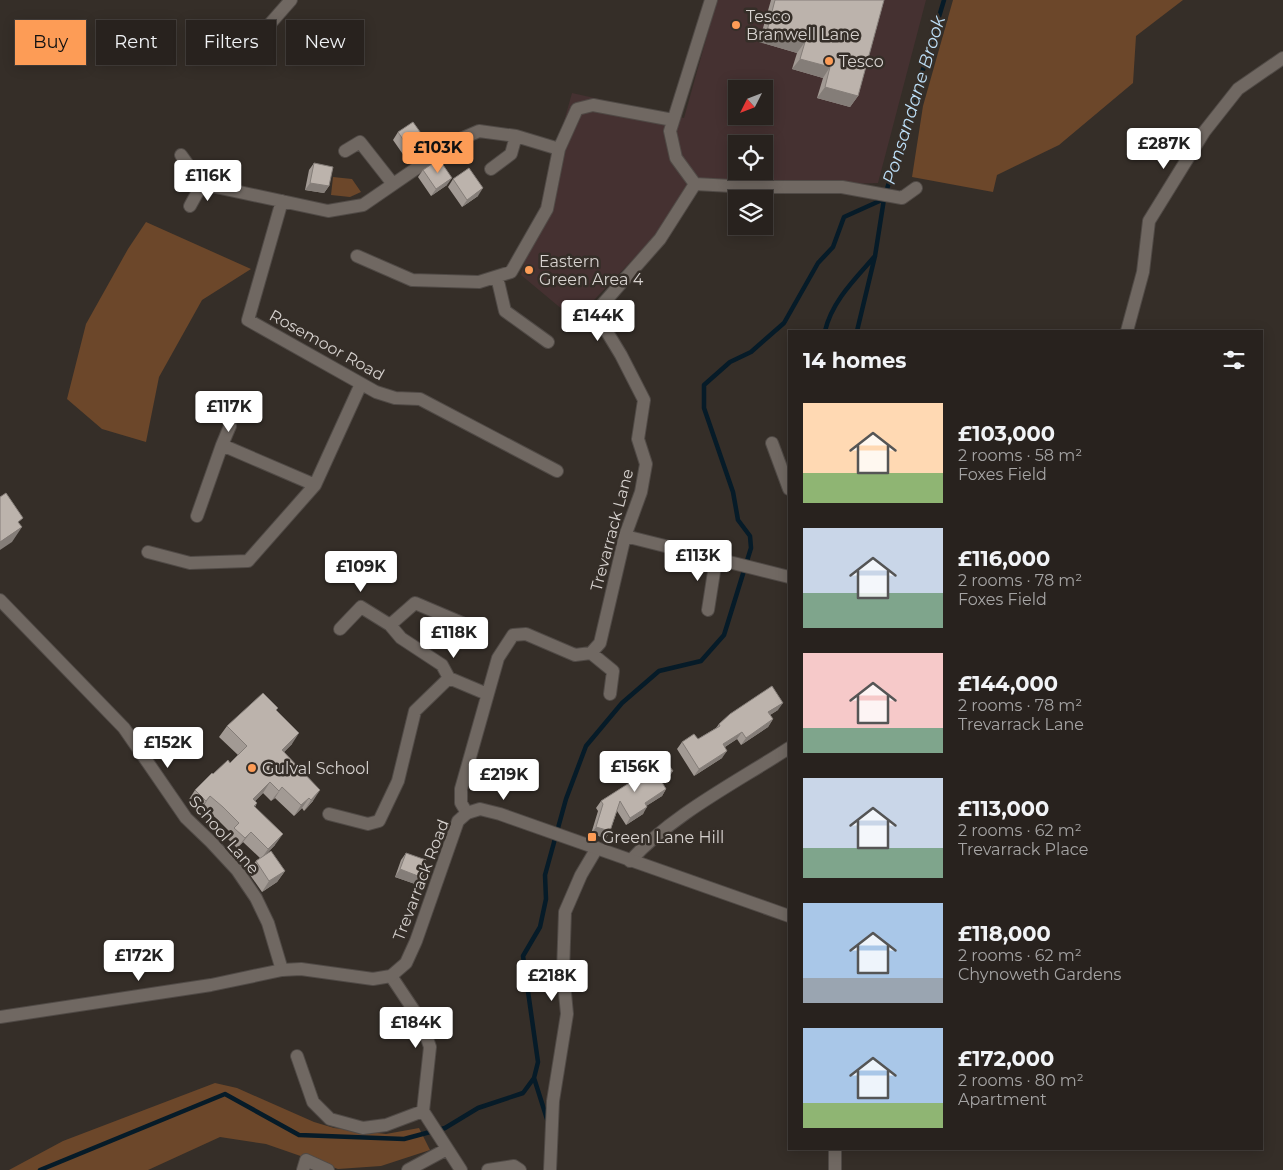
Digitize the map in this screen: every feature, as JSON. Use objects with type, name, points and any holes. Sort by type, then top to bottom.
[{"type":"street","points":[[273,20],[291,0]]},
{"type":"street","points":[[711,0],[670,131],[676,158],[695,184],[750,187],[842,187],[902,198],[916,188]]},
{"type":"street","points":[[1127,330],[1143,272],[1149,221],[1204,132],[1238,89],[1283,58]]},
{"type":"street","points":[[358,256],[412,280],[479,282],[511,272],[547,209],[559,149],[577,109],[592,105],[672,120]]},
{"type":"street","points":[[181,156],[202,184],[328,211],[363,205],[456,141],[479,131],[516,136],[559,149]]},
{"type":"street","points":[[491,170],[512,154],[516,136]]},
{"type":"street","points":[[345,152],[360,142],[393,184]]},
{"type":"street","points":[[190,206],[202,184]]},
{"type":"street","name":"Trevarrack Lane","points":[[591,653],[600,643],[625,536],[641,492],[646,464],[638,439],[644,400],[602,322],[601,306],[660,239],[695,184]]},
{"type":"street","name":"Rosemoor Road","points":[[282,201],[248,320],[361,384],[395,398],[420,399],[557,470]]},
{"type":"street","points":[[498,277],[505,311],[548,342]]},
{"type":"street","points":[[148,552],[190,563],[248,561],[315,485],[361,384]]},
{"type":"street","points":[[197,516],[230,426]]},
{"type":"street","points":[[772,443],[788,486]]},
{"type":"street","points":[[222,445],[315,485]]},
{"type":"street","points":[[625,536],[788,577]]},
{"type":"street","points":[[708,610],[716,559]]},
{"type":"street","name":"School Lane","points":[[0,600],[124,728],[186,818],[237,870],[256,898],[268,923],[282,970]]},
{"type":"street","points":[[390,625],[415,603],[462,623]]},
{"type":"street","points":[[340,630],[361,607],[390,625],[401,638],[442,664],[449,678],[486,694]]},
{"type":"street","points":[[610,694],[613,672],[591,653],[575,655],[526,634],[513,636],[498,658],[486,694],[461,789],[461,803],[467,813],[480,809],[540,827],[630,861],[788,916]]},
{"type":"street","points":[[329,814],[368,824],[379,820],[398,780],[415,711],[449,678]]},
{"type":"street","points":[[630,861],[648,843],[693,810],[788,749]]},
{"type":"street","name":"Trevarrack Road","points":[[391,976],[406,963],[458,821],[467,813]]},
{"type":"street","points":[[550,1170],[553,1101],[567,1014],[563,972],[565,912],[581,875],[597,848]]},
{"type":"street","points":[[0,1017],[211,985],[282,970],[301,969],[373,980],[391,976],[421,1022],[430,1047],[425,1114],[461,1170]]},
{"type":"street","points":[[296,1056],[313,1102],[330,1119],[363,1128],[386,1125],[425,1114]]},
{"type":"street","points":[[408,1170],[447,1149]]},
{"type":"street","points":[[835,1150],[835,1170]]},
{"type":"street","points":[[302,1170],[306,1160],[328,1170]]},
{"type":"street","points":[[488,1170],[514,1166],[520,1170]]},
{"type":"shaded area","points":[[717,0],[926,0],[878,183],[700,189],[575,320],[521,275],[572,93],[684,118]]},
{"type":"shaded area","points":[[953,0],[1183,0],[1136,36],[1133,83],[1059,145],[997,175],[993,192],[912,177],[923,106]]},
{"type":"shaded area","points":[[333,177],[352,179],[361,192],[350,197],[331,195]]},
{"type":"shaded area","points":[[146,222],[251,269],[202,300],[159,377],[146,442],[102,429],[67,399],[86,324],[128,249]]},
{"type":"shaded area","points":[[215,1083],[237,1088],[314,1122],[334,1128],[386,1134],[419,1128],[430,1150],[381,1166],[338,1169],[266,1144],[220,1137],[148,1170],[9,1170],[63,1141]]},
{"type":"building","name":"Tesco","points":[[775,0],[884,0],[858,96],[825,87],[830,67],[800,59],[805,42],[767,31]]},
{"type":"building","points":[[413,122],[430,146],[414,156],[398,132]]},
{"type":"building","points":[[439,159],[452,178],[436,189],[423,170]]},
{"type":"building","points":[[314,163],[333,167],[329,186],[310,183]]},
{"type":"building","points":[[469,168],[483,188],[467,200],[453,179]]},
{"type":"building","points":[[6,493],[23,518],[18,522],[22,527],[0,542],[0,497]]},
{"type":"building","points":[[772,686],[783,703],[768,712],[773,719],[746,738],[742,732],[723,744],[727,751],[699,769],[682,742],[694,734],[698,739],[720,726],[719,724],[730,714]]},
{"type":"building","points":[[263,693],[278,708],[276,710],[299,733],[282,750],[320,790],[311,800],[309,798],[301,805],[282,787],[279,791],[270,782],[253,799],[257,803],[254,806],[283,834],[268,849],[251,832],[245,838],[234,828],[239,823],[223,807],[210,796],[206,801],[195,790],[228,760],[230,763],[247,746],[227,726]]},
{"type":"building","points":[[662,755],[673,771],[660,779],[666,789],[645,803],[647,807],[630,818],[620,801],[610,831],[596,827],[603,804],[601,801],[645,773],[642,769]]},
{"type":"building","points":[[271,851],[285,871],[269,881],[256,861]]},
{"type":"building","points":[[406,853],[426,860],[424,864],[428,865],[423,878],[400,869]]},
{"type":"waterway","name":"Ponsandane Brook","points":[[857,330],[875,256],[884,199],[944,0]]},
{"type":"waterway","name":"Ponsandane Brook","points":[[40,1170],[225,1094],[299,1135],[404,1139],[445,1128],[478,1108],[523,1093],[534,1078],[538,1062],[523,956],[540,927],[546,899],[545,875],[566,799],[586,746],[622,703],[659,671],[701,661],[724,635],[751,548],[750,536],[738,520],[733,492],[704,408],[704,385],[730,362],[751,352],[784,323],[818,263],[833,247],[844,217],[884,199]]},
{"type":"waterway","name":"Ponsandane Brook","points":[[825,330],[828,320],[839,300],[875,256]]},
{"type":"waterway","points":[[534,1078],[547,1119]]},
{"type":"place","name":"Tesco Branwell Lane","points":[[736,25]]},
{"type":"place","name":"Tesco","points":[[829,61]]},
{"type":"place","name":"Eastern Green Area 4","points":[[529,270]]},
{"type":"place","name":"Gulval School","points":[[252,768]]},
{"type":"place","name":"Green Lane Hill","points":[[592,837]]}]
